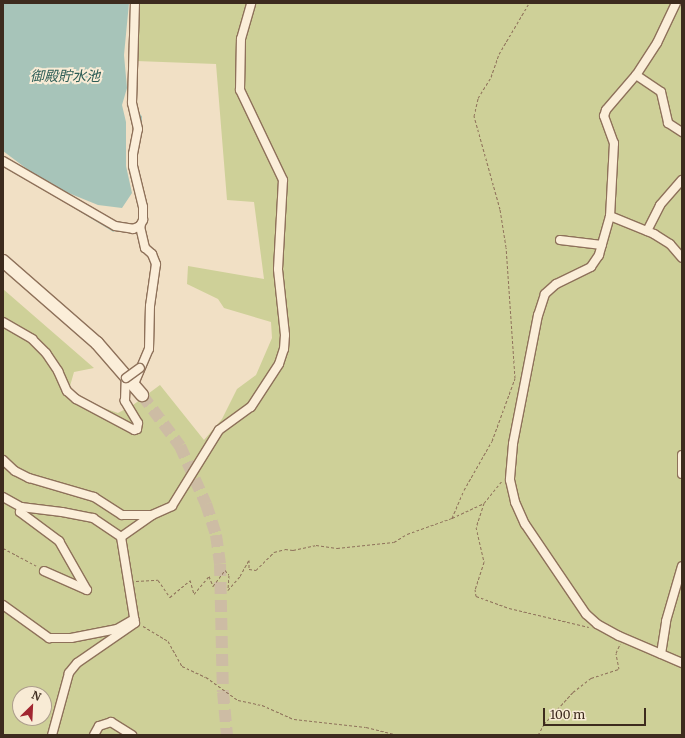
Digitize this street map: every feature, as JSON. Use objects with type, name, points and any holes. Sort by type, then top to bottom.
[{"type":"street","points":[[3,322],[32,339],[46,353],[58,371],[67,391],[76,399],[134,430],[137,429],[138,423],[125,401],[130,381],[140,368],[149,349],[150,306],[156,264],[152,254],[145,248],[140,226],[143,220],[143,207],[133,154],[138,129],[132,104],[135,3]]},
{"type":"street","points":[[121,537],[152,516],[172,506],[219,430],[250,407],[270,380],[284,350],[285,335],[278,269],[283,180],[240,90],[242,39],[251,3]]},
{"type":"street","points":[[676,3],[657,43],[636,75],[606,110],[604,116],[614,143],[610,216],[602,245],[591,267],[556,284],[545,294],[538,315],[513,444],[511,472],[515,502],[525,524],[592,619],[623,638],[682,663]]},
{"type":"street","points":[[636,75],[661,92],[668,123],[682,132]]},
{"type":"street","points":[[3,161],[114,226],[133,229],[140,226]]},
{"type":"street","points":[[647,231],[660,205],[682,180]]},
{"type":"street","points":[[610,216],[647,231],[670,244],[682,258]]},
{"type":"street","points":[[560,240],[602,245]]},
{"type":"street","points":[[3,260],[97,343],[142,394]]},
{"type":"street","points":[[682,455],[682,474]]},
{"type":"street","points":[[3,460],[15,471],[29,478],[94,497],[122,515],[152,516]]},
{"type":"street","points":[[3,497],[21,507],[62,512],[93,518],[121,537],[135,623],[128,630],[77,663],[69,673],[52,735]]},
{"type":"street","points":[[21,507],[20,512],[59,541],[87,590],[44,571]]},
{"type":"street","points":[[661,654],[666,621],[682,566]]},
{"type":"street","points":[[3,605],[49,638],[71,638],[117,629],[134,619]]},
{"type":"street","points":[[94,735],[100,726],[111,722],[132,735]]},
{"type":"path","points":[[452,518],[464,490],[492,441],[515,378],[506,246],[500,209],[474,116],[478,98],[491,77],[498,54],[529,3]]},
{"type":"path","points":[[511,472],[492,490],[484,503],[476,527],[484,562],[475,589],[476,596],[502,606],[591,627]]},
{"type":"path","points":[[129,581],[158,580],[170,596],[190,580],[194,594],[209,576],[213,586],[225,570],[229,575],[228,590],[240,576],[249,560],[249,569],[256,570],[274,552],[304,549],[316,545],[337,548],[394,542],[424,527],[452,518],[484,503]]},
{"type":"path","points":[[3,548],[20,555],[44,571]]},
{"type":"path","points":[[134,619],[168,641],[182,666],[206,677],[238,700],[262,705],[294,719],[366,727],[397,735]]},
{"type":"path","points":[[538,735],[544,724],[573,692],[591,678],[619,669],[616,653],[623,638]]},
{"type":"green space","points":[[139,3],[682,3],[682,735],[3,735],[3,289],[94,368],[74,372],[70,386],[81,400],[118,413],[133,405],[160,385],[204,440],[222,419],[237,389],[256,375],[272,338],[271,322],[224,308],[218,299],[187,284],[188,266],[264,279],[254,202],[227,200],[216,64],[136,61]]},
{"type":"water","name":"御殿貯水池","points":[[3,3],[129,3],[124,55],[127,88],[122,105],[126,122],[126,166],[132,193],[122,208],[98,205],[66,192],[31,172],[3,151]]},
{"type":"waterway","points":[[137,111],[141,117],[141,128]]},
{"type":"waterway","points":[[69,204],[114,231]]},
{"type":"tunnel","points":[[142,395],[180,446],[206,504],[216,535],[220,564],[223,692],[227,735]]}]
